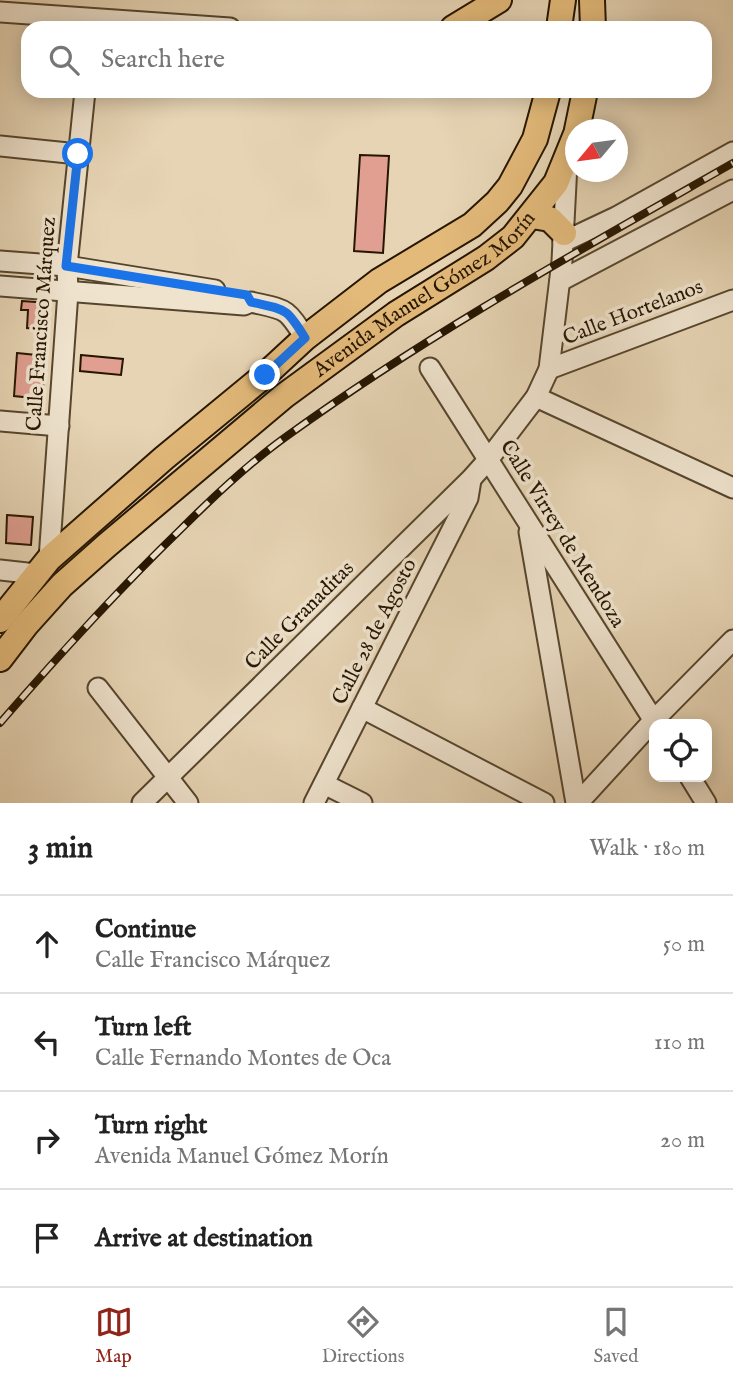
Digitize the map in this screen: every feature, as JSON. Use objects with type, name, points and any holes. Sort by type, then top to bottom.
[{"type":"main road","points":[[464,21],[499,0]]},
{"type":"main road","points":[[560,21],[563,0]]},
{"type":"main road","name":"Avenida Manuel Gómez Morín","points":[[0,621],[42,567],[305,338],[379,281],[472,225],[497,202],[510,186],[534,139],[546,98]]},
{"type":"main road","name":"Avenida Manuel Gómez Morín","points":[[579,119],[583,98]]},
{"type":"main road","name":"Avenida Manuel Gómez Morín","points":[[0,659],[62,585],[284,396],[396,314],[486,258],[513,237],[556,183],[565,162]]},
{"type":"main road","points":[[532,216],[550,219],[564,238]]},
{"type":"street","points":[[0,12],[75,21]]},
{"type":"street","name":"Calle Francisco Márquez","points":[[42,567],[59,426],[68,292],[66,266],[84,98]]},
{"type":"street","points":[[0,146],[78,154]]},
{"type":"street","points":[[564,238],[616,216],[733,152]]},
{"type":"street","points":[[550,369],[570,182]]},
{"type":"street","points":[[560,281],[733,190]]},
{"type":"street","points":[[0,261],[66,266],[247,295],[251,302]]},
{"type":"street","points":[[0,286],[244,305],[251,302],[284,310],[292,317],[305,338]]},
{"type":"street","name":"Calle Hortelanos","points":[[550,369],[733,300]]},
{"type":"street","name":"Calle Virrey de Mendoza","points":[[430,368],[653,719]]},
{"type":"street","name":"Calle Granaditas","points":[[142,803],[471,479],[536,397],[550,369]]},
{"type":"street","points":[[536,397],[733,488]]},
{"type":"street","points":[[0,421],[59,426]]},
{"type":"street","name":"Calle 28 de Agosto","points":[[314,803],[468,498],[471,479]]},
{"type":"street","points":[[528,522],[577,803]]},
{"type":"street","points":[[0,570],[42,567]]},
{"type":"street","points":[[658,719],[733,640]]},
{"type":"street","points":[[98,688],[188,803]]},
{"type":"street","points":[[362,708],[544,803]]},
{"type":"street","points":[[577,803],[649,728]]},
{"type":"street","points":[[693,782],[706,803]]},
{"type":"street","points":[[324,784],[362,803]]},
{"type":"building","points":[[360,155],[389,156],[383,253],[354,251]]},
{"type":"building","points":[[22,301],[49,303],[47,330],[27,328],[28,310],[21,310]]},
{"type":"building","points":[[17,353],[46,356],[42,399],[14,396]]},
{"type":"building","points":[[81,355],[123,359],[121,375],[80,371]]},
{"type":"building","points":[[7,515],[33,517],[31,545],[6,543]]},
{"type":"railway","points":[[0,723],[133,576],[218,493],[273,446],[450,327],[733,163]]},
{"type":"route","points":[[78,154],[66,266],[247,295],[251,302],[284,310],[292,317],[305,338],[265,375]]}]
